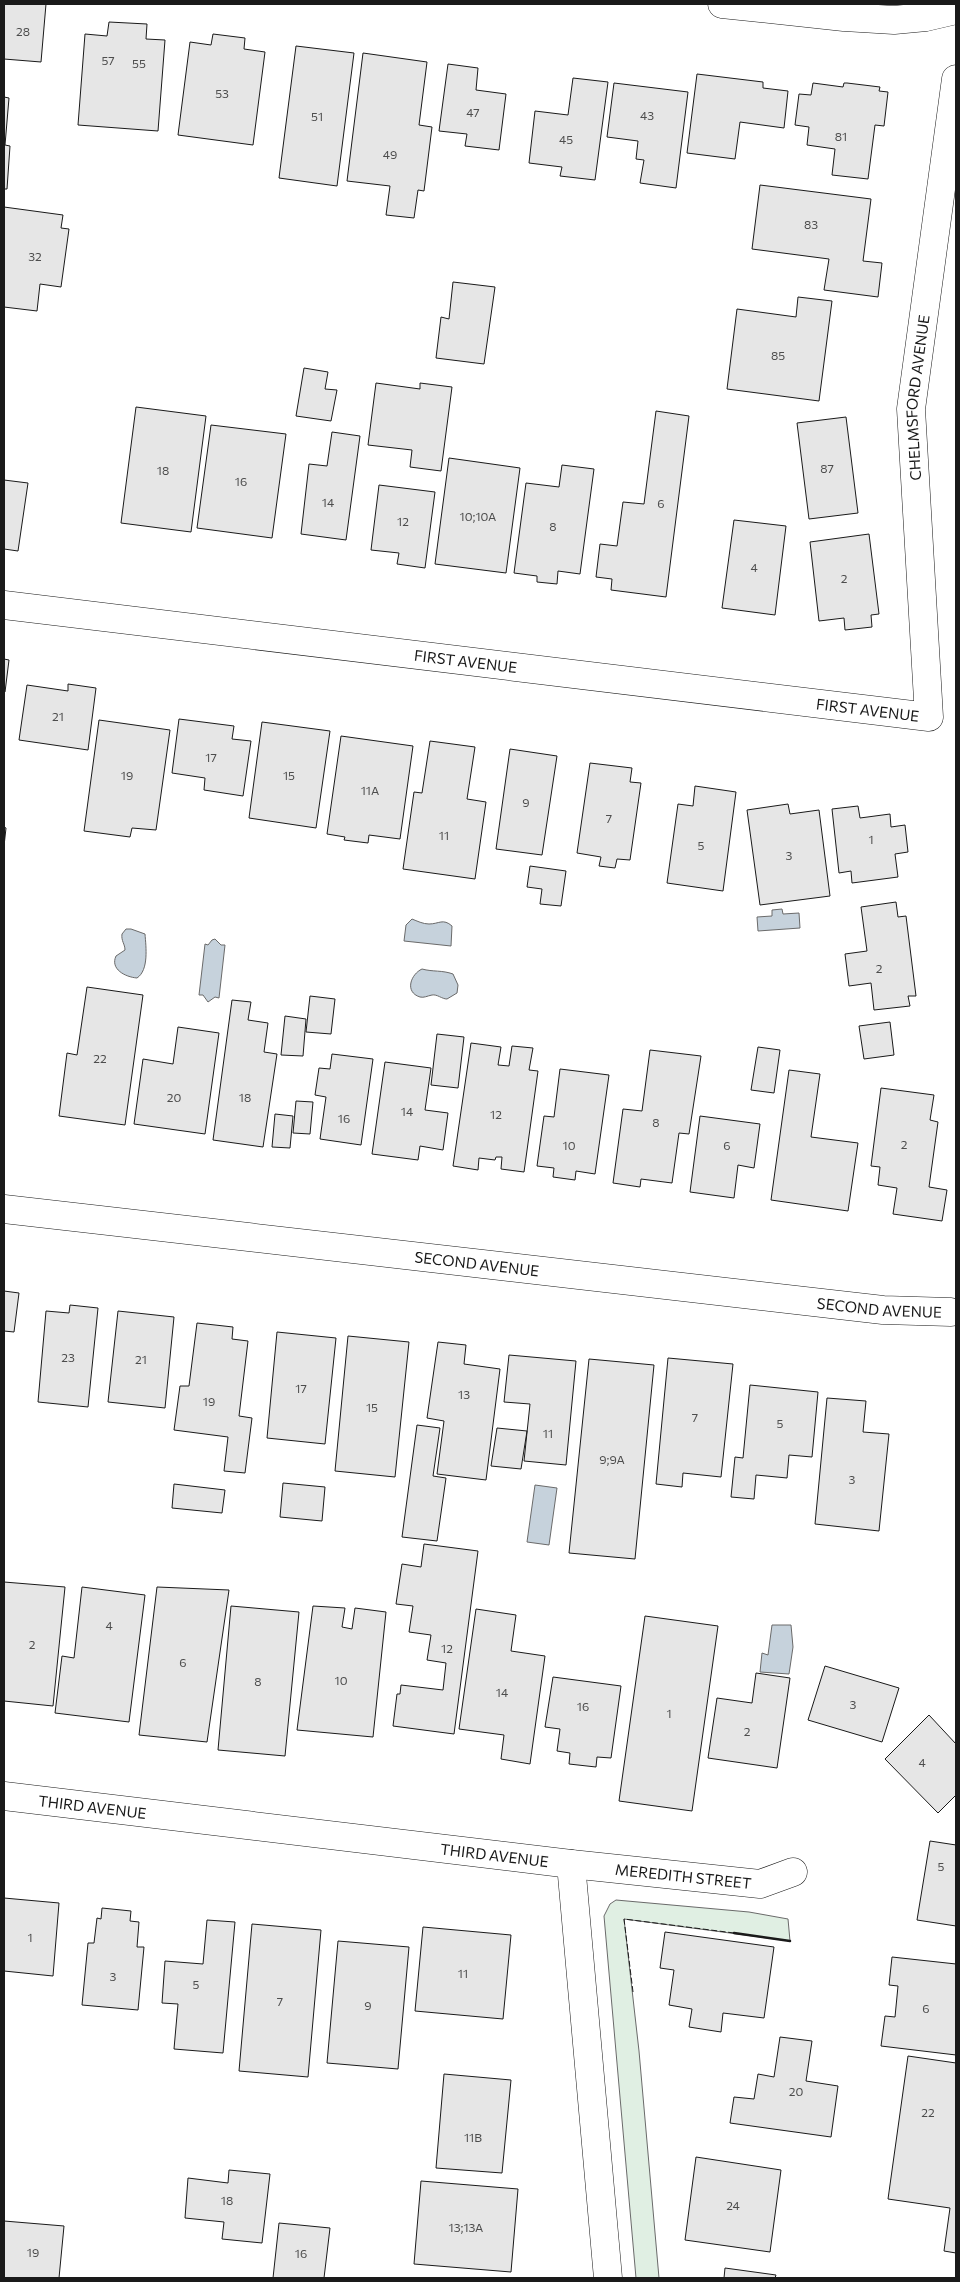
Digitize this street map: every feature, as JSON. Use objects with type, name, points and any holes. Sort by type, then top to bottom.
[{"type":"street","points":[[722,4],[844,17],[894,20],[926,18],[956,10]]},
{"type":"street","name":"CHELMSFORD AVENUE","points":[[928,717],[911,409],[956,79]]},
{"type":"street","name":"FIRST AVENUE","points":[[4,605],[928,717]]},
{"type":"street","name":"SECOND AVENUE","points":[[4,1209],[883,1310],[951,1312]]},
{"type":"street","name":"THIRD AVENUE","points":[[4,1796],[571,1864]]},
{"type":"street","points":[[571,1864],[608,2278]]},
{"type":"street","name":"MEREDITH STREET","points":[[571,1864],[760,1884],[793,1872]]},
{"type":"green space","points":[[616,1900],[749,1912],[788,1919],[790,1941],[624,1919],[639,2051],[659,2278],[636,2278],[604,1916],[610,1904]]},
{"type":"shaded area","points":[[782,909],[783,914],[799,913],[800,928],[758,931],[757,917],[772,916],[772,910]]},
{"type":"shaded area","points":[[412,919],[427,924],[443,922],[452,926],[451,946],[404,941],[406,925]]},
{"type":"shaded area","points":[[126,929],[145,934],[145,964],[137,978],[120,972],[115,965],[116,956],[125,950],[122,934]]},
{"type":"shaded area","points":[[215,939],[221,945],[225,945],[219,998],[215,997],[208,1002],[203,995],[199,995],[205,944],[208,945]]},
{"type":"shaded area","points":[[422,969],[453,974],[458,985],[457,993],[447,999],[434,995],[421,997],[415,995],[411,987],[412,979]]},
{"type":"shaded area","points":[[535,1485],[557,1488],[549,1545],[527,1542]]},
{"type":"shaded area","points":[[772,1625],[791,1625],[793,1647],[789,1674],[760,1672],[762,1653],[768,1655]]},
{"type":"building","points":[[4,4],[46,4],[41,62],[4,59]]},
{"type":"building","points":[[109,22],[147,24],[146,39],[165,40],[158,131],[78,125],[85,34],[107,36]]},
{"type":"building","points":[[213,34],[245,38],[244,49],[265,52],[253,145],[178,135],[190,42],[211,45]]},
{"type":"building","points":[[296,46],[354,53],[337,186],[279,178]]},
{"type":"building","points":[[363,53],[427,62],[419,125],[432,127],[424,191],[418,190],[414,218],[386,215],[390,186],[347,181]]},
{"type":"building","points":[[448,64],[478,68],[476,90],[506,94],[499,150],[465,146],[467,134],[439,131]]},
{"type":"building","points":[[697,74],[763,82],[763,88],[788,91],[784,128],[740,122],[735,159],[687,153]]},
{"type":"building","points":[[573,78],[608,82],[595,180],[560,176],[562,167],[529,163],[535,111],[568,115]]},
{"type":"building","points":[[614,83],[688,92],[676,188],[640,183],[644,160],[636,159],[638,141],[607,137]]},
{"type":"building","points":[[813,83],[843,87],[844,83],[847,83],[880,87],[879,91],[888,92],[884,126],[875,125],[868,179],[832,175],[835,149],[807,145],[809,127],[795,125],[799,94],[811,95]]},
{"type":"building","points":[[4,97],[9,98],[5,145],[10,146],[7,189],[4,189]]},
{"type":"building","points":[[760,185],[871,199],[863,261],[882,263],[878,297],[824,290],[829,259],[752,249]]},
{"type":"building","points":[[4,207],[63,215],[61,228],[69,229],[61,287],[40,284],[37,311],[4,307]]},
{"type":"building","points":[[453,282],[495,287],[484,364],[436,358],[441,317],[449,319]]},
{"type":"building","points":[[798,297],[832,301],[819,401],[727,389],[737,309],[796,317]]},
{"type":"building","points":[[304,368],[328,372],[325,389],[337,390],[331,421],[296,416]]},
{"type":"building","points":[[376,383],[420,389],[420,383],[452,387],[441,471],[410,467],[412,450],[368,445]]},
{"type":"building","points":[[136,407],[206,416],[191,532],[121,523]]},
{"type":"building","points":[[656,411],[689,416],[666,597],[611,590],[612,579],[596,577],[600,544],[617,546],[623,502],[644,504]]},
{"type":"building","points":[[846,417],[858,513],[809,519],[797,423]]},
{"type":"building","points":[[211,425],[286,434],[272,538],[197,528]]},
{"type":"building","points":[[332,432],[360,436],[346,540],[301,534],[309,464],[327,466]]},
{"type":"building","points":[[449,458],[520,468],[506,573],[435,564]]},
{"type":"building","points":[[562,465],[594,469],[580,574],[558,571],[557,584],[537,582],[537,576],[514,573],[526,483],[559,487]]},
{"type":"building","points":[[4,480],[28,483],[18,551],[4,549]]},
{"type":"building","points":[[379,485],[435,492],[425,568],[397,564],[399,553],[371,550]]},
{"type":"building","points":[[734,520],[786,526],[775,615],[722,608]]},
{"type":"building","points":[[869,534],[879,614],[871,615],[872,627],[845,630],[844,618],[819,621],[810,542]]},
{"type":"building","points":[[4,659],[9,660],[5,692],[4,692]]},
{"type":"building","points":[[68,684],[96,688],[88,750],[19,740],[27,685],[68,691]]},
{"type":"building","points":[[179,719],[234,726],[232,739],[251,741],[243,796],[204,790],[205,778],[172,773]]},
{"type":"building","points":[[99,720],[170,730],[156,830],[132,828],[130,837],[84,831]]},
{"type":"building","points":[[262,722],[330,731],[316,828],[249,818]]},
{"type":"building","points":[[341,736],[413,746],[400,839],[369,835],[368,843],[344,840],[345,837],[327,834]]},
{"type":"building","points":[[430,741],[475,747],[467,799],[486,802],[475,879],[403,869],[414,792],[422,793]]},
{"type":"building","points":[[510,749],[557,756],[542,855],[496,849]]},
{"type":"building","points":[[590,763],[632,768],[630,782],[641,783],[630,860],[617,859],[615,868],[599,866],[601,857],[577,853]]},
{"type":"building","points":[[695,786],[736,792],[723,891],[667,883],[678,804],[693,806]]},
{"type":"building","points":[[788,804],[790,814],[819,810],[830,896],[760,905],[747,810]]},
{"type":"building","points":[[858,806],[860,818],[890,814],[891,827],[905,825],[908,852],[895,854],[898,877],[852,883],[851,871],[839,873],[832,809]]},
{"type":"building","points":[[4,827],[6,828],[4,846]]},
{"type":"building","points":[[530,866],[566,871],[561,906],[540,904],[542,889],[527,887]]},
{"type":"building","points":[[896,902],[898,917],[906,916],[916,996],[908,996],[910,1006],[874,1010],[871,983],[849,986],[845,954],[867,951],[861,907]]},
{"type":"building","points":[[87,987],[143,995],[125,1125],[59,1116],[67,1053],[77,1055]]},
{"type":"building","points":[[310,996],[335,999],[331,1034],[306,1032]]},
{"type":"building","points":[[232,1000],[251,1002],[248,1020],[268,1023],[264,1052],[277,1054],[263,1147],[213,1140]]},
{"type":"building","points":[[285,1016],[306,1019],[303,1056],[281,1055]]},
{"type":"building","points":[[890,1022],[894,1055],[864,1059],[859,1026]]},
{"type":"building","points":[[178,1027],[219,1033],[205,1134],[134,1124],[143,1059],[173,1064]]},
{"type":"building","points":[[437,1034],[464,1037],[458,1088],[431,1085]]},
{"type":"building","points":[[471,1043],[501,1047],[498,1065],[509,1066],[512,1046],[533,1048],[529,1070],[538,1071],[524,1172],[501,1169],[502,1157],[496,1157],[495,1160],[479,1158],[478,1170],[453,1166]]},
{"type":"building","points":[[758,1047],[780,1050],[774,1093],[751,1090]]},
{"type":"building","points":[[650,1050],[701,1056],[689,1134],[679,1133],[672,1183],[641,1179],[640,1187],[613,1183],[623,1109],[642,1111]]},
{"type":"building","points":[[332,1054],[373,1059],[361,1145],[320,1139],[326,1097],[315,1095],[319,1068],[330,1069]]},
{"type":"building","points":[[385,1062],[431,1068],[425,1110],[448,1113],[443,1150],[420,1146],[418,1160],[372,1154]]},
{"type":"building","points":[[560,1069],[609,1075],[595,1174],[576,1171],[575,1180],[553,1177],[554,1168],[537,1166],[544,1116],[554,1117]]},
{"type":"building","points":[[789,1070],[820,1074],[811,1137],[858,1143],[848,1211],[771,1200]]},
{"type":"building","points":[[881,1088],[934,1095],[930,1120],[938,1122],[929,1187],[947,1190],[942,1221],[893,1214],[897,1188],[878,1185],[880,1167],[871,1166]]},
{"type":"building","points":[[296,1101],[313,1102],[310,1134],[293,1133]]},
{"type":"building","points":[[275,1114],[293,1116],[290,1148],[272,1147]]},
{"type":"building","points":[[700,1116],[760,1124],[754,1168],[738,1165],[734,1198],[690,1192]]},
{"type":"building","points":[[4,1291],[19,1293],[14,1332],[4,1331]]},
{"type":"building","points":[[70,1305],[98,1308],[88,1407],[38,1402],[46,1311],[69,1313]]},
{"type":"building","points":[[118,1311],[174,1317],[165,1408],[108,1402]]},
{"type":"building","points":[[197,1323],[233,1327],[232,1339],[248,1341],[239,1416],[252,1418],[245,1473],[224,1471],[228,1437],[174,1430],[180,1386],[189,1386]]},
{"type":"building","points":[[277,1332],[336,1338],[325,1444],[267,1438]]},
{"type":"building","points":[[348,1336],[409,1342],[395,1477],[335,1471]]},
{"type":"building","points":[[438,1342],[466,1345],[464,1364],[500,1369],[486,1480],[437,1474],[444,1421],[427,1418]]},
{"type":"building","points":[[509,1355],[576,1361],[566,1465],[524,1461],[530,1404],[504,1402]]},
{"type":"building","points":[[668,1358],[733,1364],[721,1477],[683,1473],[682,1487],[656,1484]]},
{"type":"building","points":[[589,1359],[654,1365],[635,1559],[569,1553]]},
{"type":"building","points":[[750,1385],[818,1392],[812,1457],[789,1455],[787,1478],[756,1475],[754,1499],[731,1497],[735,1457],[743,1458]]},
{"type":"building","points":[[827,1398],[866,1401],[863,1432],[889,1434],[879,1531],[815,1524]]},
{"type":"building","points":[[417,1425],[440,1428],[433,1476],[446,1478],[437,1541],[402,1537]]},
{"type":"building","points":[[497,1428],[527,1431],[521,1469],[491,1466]]},
{"type":"building","points":[[283,1483],[325,1487],[322,1521],[280,1517]]},
{"type":"building","points":[[174,1484],[225,1490],[222,1513],[172,1508]]},
{"type":"building","points":[[424,1544],[478,1551],[454,1734],[393,1726],[397,1694],[400,1694],[401,1685],[443,1690],[446,1663],[427,1660],[431,1635],[409,1632],[413,1606],[396,1604],[402,1564],[421,1567]]},
{"type":"building","points":[[4,1582],[65,1587],[53,1706],[4,1701]]},
{"type":"building","points":[[82,1587],[145,1595],[129,1722],[55,1713],[62,1656],[74,1658]]},
{"type":"building","points":[[157,1587],[229,1590],[207,1742],[139,1735]]},
{"type":"building","points":[[231,1606],[299,1612],[285,1756],[218,1750]]},
{"type":"building","points":[[313,1606],[345,1608],[342,1627],[352,1629],[355,1608],[386,1612],[373,1737],[297,1730]]},
{"type":"building","points":[[476,1609],[516,1615],[511,1651],[545,1656],[530,1764],[501,1759],[504,1735],[459,1729]]},
{"type":"building","points":[[645,1616],[718,1626],[692,1811],[619,1801]]},
{"type":"building","points":[[825,1666],[899,1688],[882,1742],[808,1720]]},
{"type":"building","points":[[756,1673],[790,1678],[777,1768],[708,1758],[717,1698],[752,1703]]},
{"type":"building","points":[[553,1677],[621,1686],[611,1758],[597,1757],[596,1767],[569,1764],[570,1753],[557,1751],[560,1729],[545,1727]]},
{"type":"building","points":[[929,1715],[956,1744],[956,1795],[938,1813],[885,1759]]},
{"type":"building","points":[[930,1841],[956,1845],[956,1926],[917,1920]]},
{"type":"building","points":[[4,1898],[59,1903],[53,1976],[4,1971]]},
{"type":"building","points":[[102,1908],[131,1911],[130,1921],[139,1922],[137,1947],[144,1947],[138,2010],[82,2005],[88,1943],[94,1943],[97,1918],[101,1919]]},
{"type":"building","points":[[207,1920],[235,1922],[223,2053],[174,2049],[178,2004],[162,2003],[165,1961],[203,1964]]},
{"type":"building","points":[[252,1924],[321,1930],[308,2077],[239,2071]]},
{"type":"building","points":[[423,1927],[511,1935],[503,2019],[415,2011]]},
{"type":"building","points":[[665,1932],[774,1947],[764,2018],[723,2013],[721,2032],[689,2027],[692,2009],[669,2005],[674,1970],[660,1968]]},
{"type":"building","points":[[338,1941],[409,1947],[398,2069],[327,2063]]},
{"type":"building","points":[[892,1957],[956,1964],[956,2055],[881,2046],[885,2016],[895,2017],[898,1986],[889,1985]]},
{"type":"building","points":[[780,2037],[812,2041],[806,2081],[838,2086],[831,2137],[730,2123],[734,2097],[754,2099],[758,2074],[774,2077]]},
{"type":"building","points":[[908,2056],[956,2063],[956,2253],[944,2251],[950,2208],[888,2199]]},
{"type":"building","points":[[444,2074],[511,2080],[502,2173],[436,2168]]},
{"type":"building","points":[[696,2157],[781,2170],[770,2252],[685,2240]]},
{"type":"building","points":[[229,2170],[270,2174],[262,2243],[222,2239],[224,2222],[185,2218],[188,2178],[228,2183]]},
{"type":"building","points":[[421,2181],[518,2189],[511,2272],[414,2264]]},
{"type":"building","points":[[4,2221],[64,2226],[59,2278],[4,2278]]},
{"type":"building","points":[[279,2223],[330,2228],[324,2278],[273,2278]]},
{"type":"building","points":[[725,2268],[776,2275],[775,2278],[724,2278]]},
{"type":"fence","points":[[633,1992],[624,1919],[734,1933]]},
{"type":"wall","points":[[734,1933],[790,1941]]}]
